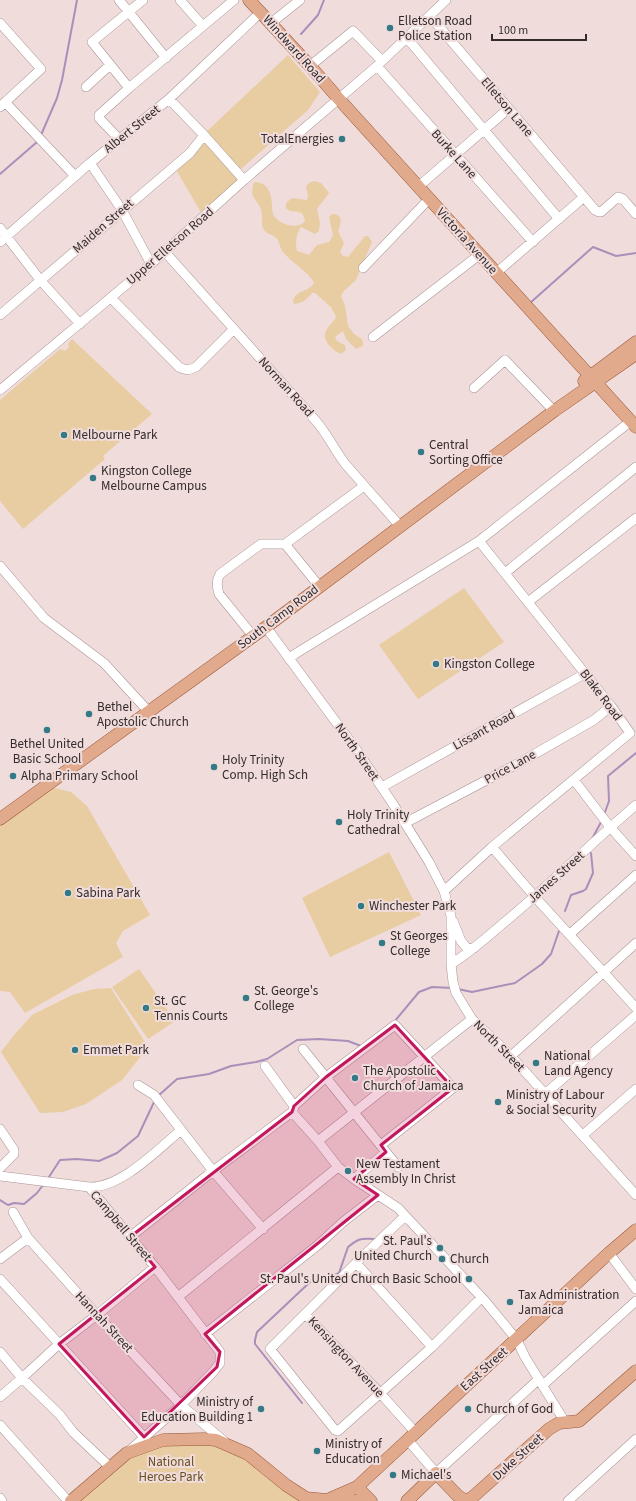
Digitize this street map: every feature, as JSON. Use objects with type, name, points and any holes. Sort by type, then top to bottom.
[{"type":"main road","name":"Windward Road","points":[[249,0],[338,98]]},
{"type":"main road","name":"Victoria Avenue","points":[[338,98],[633,424]]},
{"type":"main road","name":"South Camp Road","points":[[0,819],[266,627],[554,411],[636,342]]},
{"type":"main road","name":"South Camp Road","points":[[592,379],[636,354]]},
{"type":"main road","name":"East Street","points":[[329,1500],[357,1487],[609,1253],[636,1230]]},
{"type":"main road","name":"Duke Street","points":[[436,1473],[457,1495],[464,1500],[470,1499],[549,1429],[559,1423],[573,1423],[579,1421],[636,1371]]},
{"type":"main road","points":[[70,1501],[127,1453],[163,1440],[204,1439],[216,1440],[248,1454],[286,1485],[306,1498],[358,1501]]},
{"type":"main road","points":[[407,1501],[436,1473]]},
{"type":"main road","points":[[357,1487],[371,1501]]},
{"type":"street","points":[[119,0],[166,58]]},
{"type":"street","points":[[129,88],[92,42],[143,0]]},
{"type":"street","points":[[180,0],[203,26]]},
{"type":"street","points":[[120,140],[98,117],[129,88],[234,0]]},
{"type":"street","points":[[271,23],[300,0]]},
{"type":"street","name":"Upper Elletson Road","points":[[1,388],[165,252],[244,180],[379,64],[446,0]]},
{"type":"street","name":"Albert Street","points":[[3,239],[90,162],[120,140],[169,99],[261,12]]},
{"type":"street","name":"Elletson Lane","points":[[430,16],[595,210],[599,212],[616,198],[621,198],[636,214]]},
{"type":"street","points":[[0,23],[41,69],[3,104],[75,176]]},
{"type":"street","name":"Burke Lane","points":[[310,66],[353,31],[455,155],[533,242]]},
{"type":"street","points":[[407,38],[559,219]]},
{"type":"street","points":[[86,87],[110,65]]},
{"type":"street","points":[[169,99],[244,180]]},
{"type":"street","points":[[418,188],[508,109]]},
{"type":"street","name":"Maiden Street","points":[[0,315],[190,152],[204,136]]},
{"type":"street","points":[[90,162],[122,210],[151,264]]},
{"type":"street","points":[[496,273],[584,197]]},
{"type":"street","points":[[363,268],[428,199]]},
{"type":"street","points":[[0,228],[3,239],[42,280],[80,324]]},
{"type":"street","name":"Norman Road","points":[[165,252],[316,421],[327,434],[338,455],[400,526]]},
{"type":"street","points":[[373,337],[479,255]]},
{"type":"street","points":[[110,298],[179,367],[184,370],[190,370],[196,367],[234,330]]},
{"type":"street","points":[[474,388],[505,360],[554,411]]},
{"type":"street","points":[[289,659],[479,541],[633,424]]},
{"type":"street","points":[[504,574],[636,467]]},
{"type":"street","points":[[253,636],[219,594],[217,578],[220,574],[261,544],[286,544],[364,486]]},
{"type":"street","points":[[528,602],[636,518]]},
{"type":"street","name":"Blake Road","points":[[444,891],[492,847],[630,733],[586,674],[504,574],[479,541]]},
{"type":"street","points":[[286,544],[319,586]]},
{"type":"street","points":[[0,566],[44,618],[104,663],[149,712]]},
{"type":"street","name":"North Street","points":[[266,627],[358,752],[429,862],[444,891],[451,916],[451,964],[456,993],[472,1019],[512,1056],[636,1195]]},
{"type":"street","name":"Lissant Road","points":[[382,788],[586,674]]},
{"type":"street","name":"Price Lane","points":[[405,823],[519,763],[594,720],[611,706]]},
{"type":"street","points":[[574,780],[610,827],[636,856]]},
{"type":"street","name":"James Street","points":[[451,964],[474,948],[535,897],[636,804]]},
{"type":"street","points":[[492,847],[535,897],[636,1008]]},
{"type":"street","points":[[570,934],[636,875]]},
{"type":"street","points":[[451,916],[463,944],[469,949],[474,948]]},
{"type":"street","points":[[512,1056],[636,943]]},
{"type":"street","points":[[546,1094],[636,1015]]},
{"type":"street","points":[[318,1141],[472,1019]]},
{"type":"street","points":[[130,1237],[293,1109],[326,1077],[395,1025],[453,1088],[383,1149],[354,1179]]},
{"type":"street","points":[[303,1049],[398,1168]]},
{"type":"street","points":[[264,1066],[293,1109],[338,1167],[398,1208],[481,1298],[517,1340],[565,1422]]},
{"type":"street","points":[[138,1085],[154,1095],[180,1131],[263,1229]]},
{"type":"street","points":[[583,1135],[636,1089]]},
{"type":"street","points":[[0,1129],[14,1150],[14,1154],[0,1168]]},
{"type":"street","points":[[89,1187],[105,1185],[124,1175],[180,1131]]},
{"type":"street","points":[[178,1297],[338,1167]]},
{"type":"street","name":"Campbell Street","points":[[0,1176],[89,1187],[155,1267],[220,1352],[220,1363],[213,1372],[181,1405],[127,1453]]},
{"type":"street","points":[[205,1334],[318,1245],[343,1222],[378,1195]]},
{"type":"street","name":"Hannah Street","points":[[13,1212],[28,1238],[97,1315],[181,1405],[228,1445]]},
{"type":"street","name":"Kensington Avenue","points":[[405,1216],[305,1314],[380,1393],[436,1473]]},
{"type":"street","points":[[0,1259],[28,1238]]},
{"type":"street","points":[[609,1253],[636,1288]]},
{"type":"street","points":[[356,1263],[432,1347]]},
{"type":"street","points":[[0,1397],[59,1344],[155,1267]]},
{"type":"street","points":[[0,1279],[144,1437]]},
{"type":"street","points":[[305,1314],[270,1349],[335,1430],[338,1431],[432,1347],[481,1298]]},
{"type":"street","points":[[436,1473],[636,1301]]},
{"type":"street","points":[[0,1352],[22,1378],[55,1409],[73,1432],[110,1467]]},
{"type":"street","points":[[160,1423],[160,1433],[163,1440]]},
{"type":"street","points":[[0,1425],[70,1501]]},
{"type":"street","points":[[204,1439],[208,1430],[206,1426]]},
{"type":"street","points":[[568,1501],[636,1439]]},
{"type":"highlighted area","points":[[395,1025],[453,1088],[381,1145],[386,1152],[354,1179],[378,1195],[205,1334],[220,1352],[217,1367],[144,1437],[59,1344],[155,1267],[130,1237],[292,1112],[294,1106],[326,1077]]},
{"type":"green space","points":[[288,55],[320,92],[308,110],[241,169],[235,166],[204,134]]},
{"type":"green space","points":[[205,141],[240,179],[202,214],[175,168]]},
{"type":"green space","points":[[314,181],[321,183],[329,193],[317,209],[320,223],[319,231],[315,234],[301,227],[296,239],[297,251],[309,255],[317,245],[329,242],[333,235],[329,217],[332,214],[336,214],[341,220],[338,231],[344,243],[340,252],[343,256],[348,257],[365,236],[368,236],[372,242],[356,280],[343,292],[341,296],[345,306],[348,326],[354,334],[362,339],[363,346],[356,349],[346,339],[343,331],[335,337],[337,341],[345,345],[346,350],[341,354],[331,348],[325,338],[327,329],[336,317],[331,307],[315,293],[312,293],[302,302],[294,304],[293,301],[297,294],[310,288],[314,282],[283,252],[276,238],[264,230],[262,225],[261,209],[252,194],[253,184],[255,182],[266,186],[270,192],[273,214],[275,218],[288,225],[297,226],[305,221],[304,216],[300,212],[292,211],[286,208],[286,203],[292,198],[307,200],[308,195],[306,187],[309,183]]},
{"type":"green space","name":"Melbourne Park","points":[[72,339],[152,414],[103,456],[105,459],[23,529],[0,501],[0,400],[60,349],[65,351],[69,347],[68,344]]},
{"type":"green space","points":[[464,588],[504,642],[418,699],[379,645]]},
{"type":"green space","name":"Sabina Park","points":[[50,787],[71,792],[87,806],[150,915],[123,931],[116,943],[123,957],[25,1013],[10,992],[0,991],[0,824]]},
{"type":"green space","name":"Winchester Park","points":[[389,852],[421,915],[330,957],[302,898]]},
{"type":"green space","name":"St. GC Tennis Courts","points":[[139,969],[175,1021],[148,1039],[112,987]]},
{"type":"green space","name":"Emmet Park","points":[[111,988],[148,1047],[122,1080],[86,1104],[63,1112],[40,1113],[1,1052],[32,1015],[72,995],[94,989]]},
{"type":"green space","name":"National Heroes Park","points":[[163,1436],[226,1446],[241,1453],[305,1501],[71,1501],[110,1469]]},
{"type":"waterway","points":[[41,135],[57,98],[62,80],[77,0]]},
{"type":"waterway","points":[[301,34],[318,15],[324,0]]},
{"type":"waterway","points":[[0,174],[37,142]]},
{"type":"waterway","points":[[530,303],[593,247],[616,256],[636,253]]},
{"type":"waterway","points":[[605,812],[609,801],[608,776],[636,753]]},
{"type":"waterway","points":[[592,839],[601,822]]},
{"type":"waterway","points":[[565,911],[571,895],[586,889],[593,873],[591,853]]},
{"type":"waterway","points":[[458,989],[472,992],[515,983],[542,964],[551,954],[559,931]]},
{"type":"waterway","points":[[394,1022],[419,992],[432,987],[452,988]]},
{"type":"waterway","points":[[158,1096],[177,1079],[209,1074],[231,1066],[267,1059],[297,1040],[319,1039],[348,1041],[361,1046]]},
{"type":"waterway","points":[[47,1180],[60,1160],[77,1159],[99,1161],[117,1153],[138,1136],[155,1100]]},
{"type":"waterway","points":[[0,1200],[8,1205],[14,1203],[24,1204],[37,1193],[43,1185]]},
{"type":"waterway","points":[[302,1403],[255,1344],[257,1332],[309,1283],[318,1278],[339,1273],[348,1247],[352,1243],[362,1239],[377,1239]]},
{"type":"place","name":"Elletson Road Police Station","points":[[390,28]]},
{"type":"place","name":"TotalEnergies","points":[[342,139]]},
{"type":"place","name":"Melbourne Park","points":[[64,435]]},
{"type":"place","name":"Central Sorting Office","points":[[421,452]]},
{"type":"place","name":"Kingston College Melbourne Campus","points":[[93,478]]},
{"type":"place","name":"Kingston College","points":[[436,664]]},
{"type":"place","name":"Bethel Apostolic Church","points":[[89,714]]},
{"type":"place","name":"Bethel United Basic School","points":[[47,730]]},
{"type":"place","name":"Holy Trinity Comp. High Sch","points":[[214,767]]},
{"type":"place","name":"Alpha Primary School","points":[[13,776]]},
{"type":"place","name":"Holy Trinity Cathedral","points":[[339,822]]},
{"type":"place","name":"Sabina Park","points":[[68,893]]},
{"type":"place","name":"Winchester Park","points":[[361,906]]},
{"type":"place","name":"St Georges College","points":[[382,943]]},
{"type":"place","name":"St. George's College","points":[[246,998]]},
{"type":"place","name":"St. GC Tennis Courts","points":[[146,1008]]},
{"type":"place","name":"Emmet Park","points":[[75,1050]]},
{"type":"place","name":"National Land Agency","points":[[536,1063]]},
{"type":"place","name":"The Apostolic Church of Jamaica","points":[[355,1078]]},
{"type":"place","name":"Ministry of Labour & Social Security","points":[[498,1102]]},
{"type":"place","name":"New Testament Assembly In Christ","points":[[348,1171]]},
{"type":"place","name":"St. Paul's United Church","points":[[440,1248]]},
{"type":"place","name":"Church","points":[[442,1259]]},
{"type":"place","name":"St. Paul's United Church Basic School","points":[[469,1279]]},
{"type":"place","name":"Tax Administration Jamaica","points":[[510,1302]]},
{"type":"place","name":"Ministry of Education Building 1","points":[[261,1409]]},
{"type":"place","name":"Church of God","points":[[468,1409]]},
{"type":"place","name":"Ministry of Education","points":[[317,1451]]},
{"type":"place","name":"Michael's","points":[[393,1475]]}]
